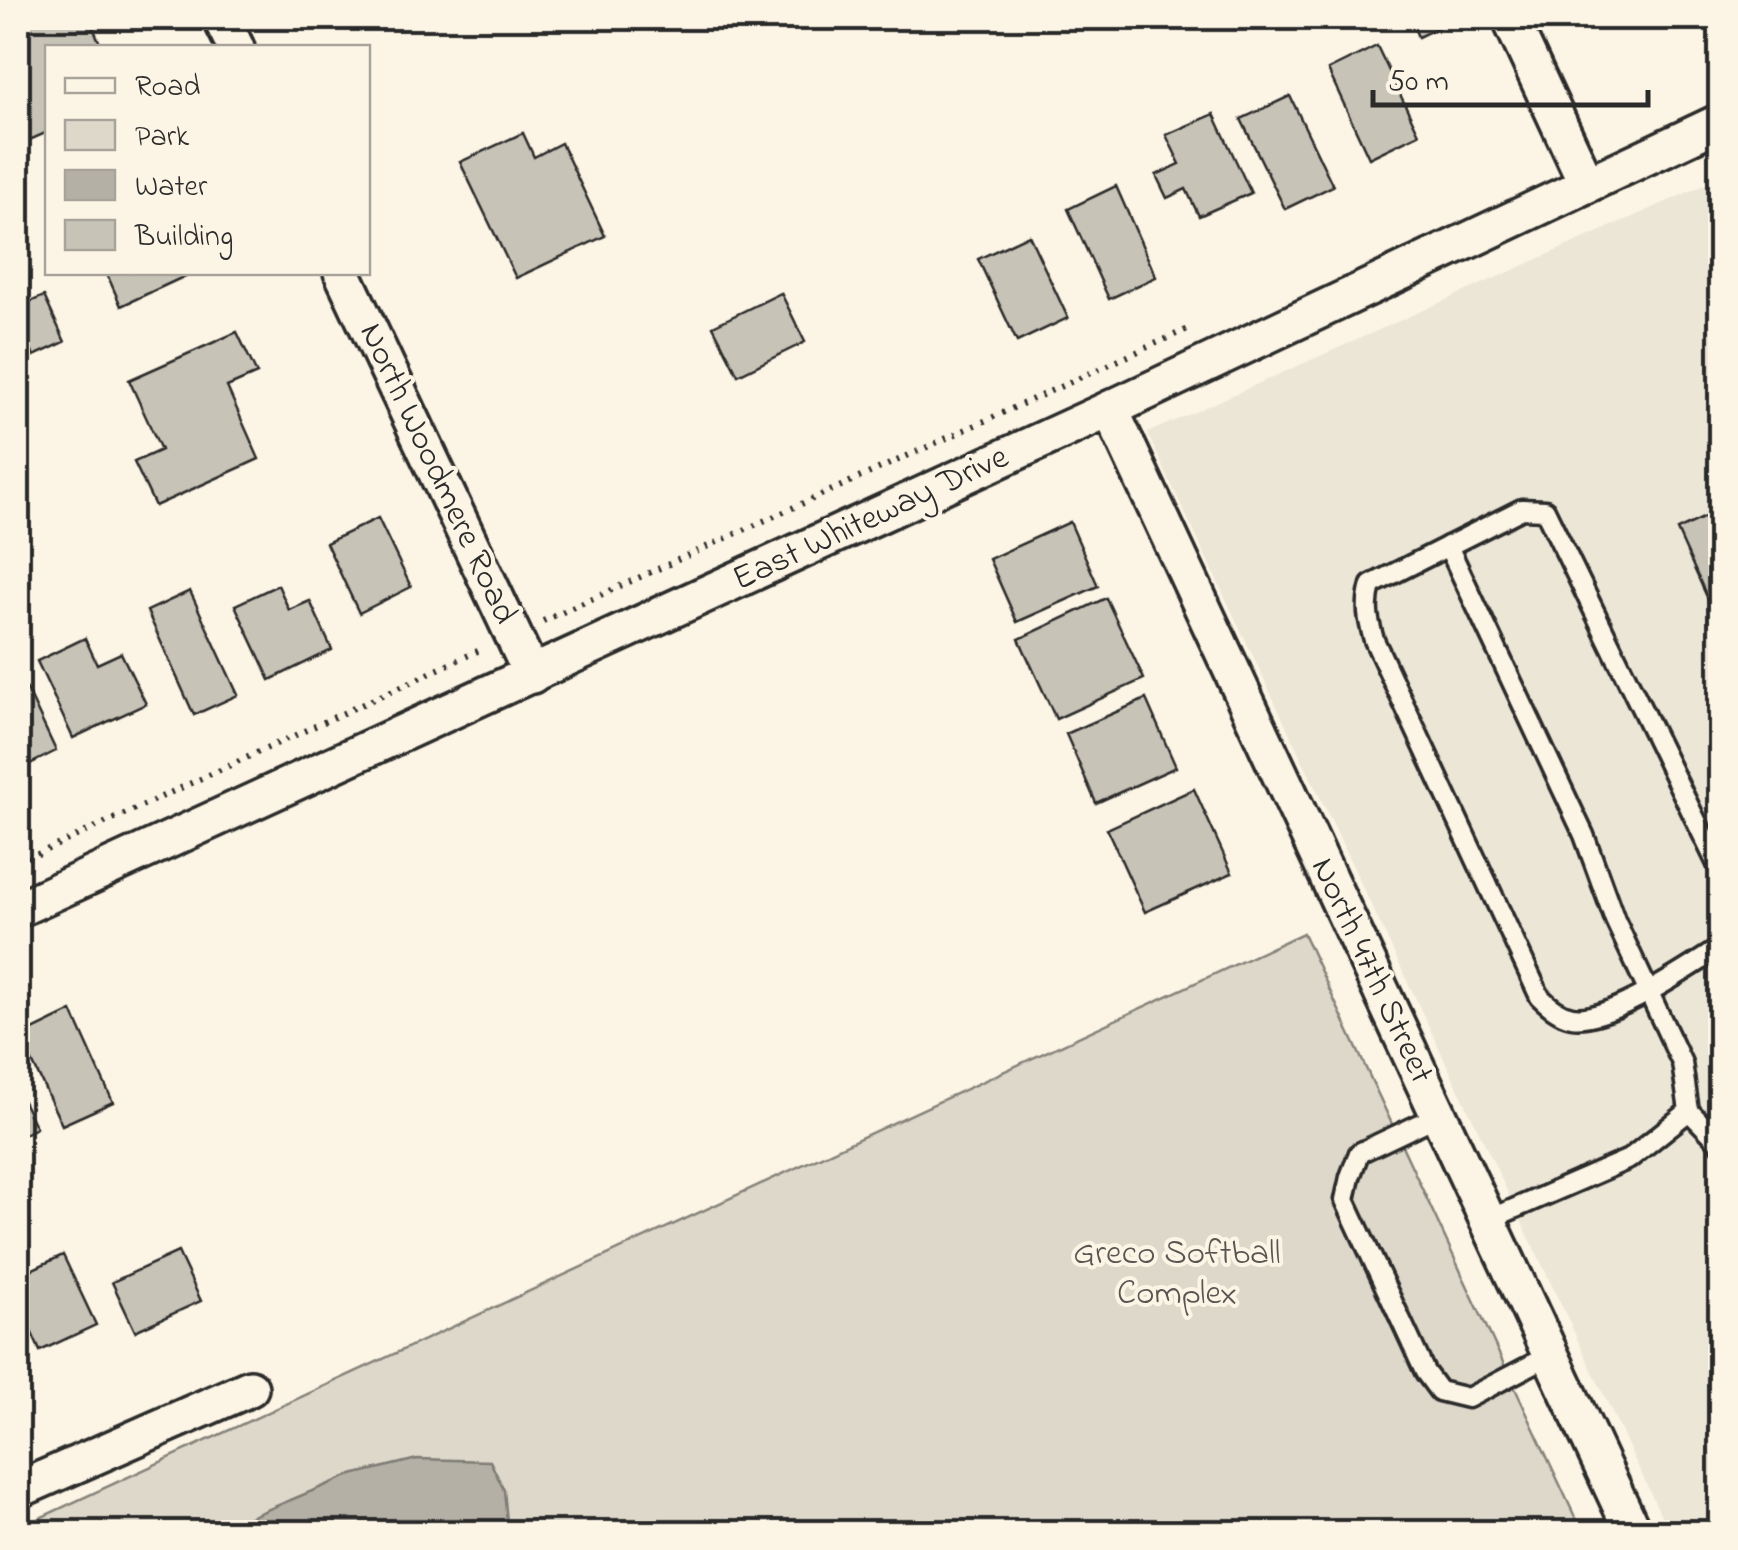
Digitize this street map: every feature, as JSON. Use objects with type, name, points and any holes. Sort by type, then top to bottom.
[{"type":"street","points":[[222,18],[235,45]]},
{"type":"street","points":[[1510,18],[1587,184]]},
{"type":"street","name":"East Whiteway Drive","points":[[18,909],[1110,410],[1720,122]]},
{"type":"street","name":"North Woodmere Road","points":[[343,275],[532,675]]},
{"type":"street","name":"North 47th Street","points":[[1110,410],[1633,1532]]},
{"type":"street","points":[[18,1490],[250,1388]]},
{"type":"lane","points":[[1720,870],[1545,510],[1522,509],[1371,586],[1366,600],[1374,640],[1540,997],[1571,1017],[1597,1016],[1720,948]]},
{"type":"lane","points":[[1448,546],[1584,836],[1616,920],[1682,1063],[1689,1112],[1720,1143]]},
{"type":"lane","points":[[1488,1220],[1630,1160],[1689,1112]]},
{"type":"lane","points":[[1439,1115],[1358,1153],[1345,1200],[1425,1372],[1439,1391],[1468,1398],[1550,1355]]},
{"type":"path","points":[[18,863],[1196,325]]},
{"type":"shaded area","points":[[1720,178],[1720,1532],[1669,1532],[1147,433]]},
{"type":"green space","name":"Greco Softball Complex","points":[[1303,933],[1582,1532],[18,1532],[18,1528]]},
{"type":"water","points":[[417,1459],[490,1461],[504,1490],[508,1532],[214,1532],[348,1476]]},
{"type":"building","points":[[41,18],[89,18],[101,45],[45,45],[45,133],[18,145],[18,28]]},
{"type":"building","points":[[1410,18],[1435,18],[1439,27],[1418,37]]},
{"type":"building","points":[[1377,46],[1419,134],[1369,158],[1328,70]]},
{"type":"building","points":[[1290,96],[1333,186],[1285,209],[1241,119]]},
{"type":"building","points":[[1214,114],[1251,193],[1199,216],[1186,189],[1167,198],[1156,175],[1180,164],[1166,135]]},
{"type":"building","points":[[523,133],[534,157],[561,143],[605,236],[516,278],[460,162]]},
{"type":"building","points":[[1116,186],[1156,277],[1109,299],[1068,209]]},
{"type":"building","points":[[1029,235],[1068,318],[1017,342],[978,259]]},
{"type":"building","points":[[107,275],[188,275],[121,306]]},
{"type":"building","points":[[781,293],[805,342],[738,375],[713,326]]},
{"type":"building","points":[[44,296],[65,342],[34,356],[18,322],[18,307]]},
{"type":"building","points":[[237,332],[257,374],[227,387],[259,459],[155,506],[134,462],[161,450],[129,380]]},
{"type":"building","points":[[1720,510],[1720,626],[1677,530]]},
{"type":"building","points":[[378,518],[411,587],[359,613],[326,543]]},
{"type":"building","points":[[1070,522],[1098,586],[1017,622],[989,559]]},
{"type":"building","points":[[278,585],[289,610],[310,601],[332,650],[270,680],[235,605]]},
{"type":"building","points":[[190,591],[238,695],[194,715],[147,611]]},
{"type":"building","points":[[1106,598],[1144,679],[1056,719],[1019,639]]},
{"type":"building","points":[[85,638],[97,664],[121,653],[146,704],[73,738],[37,661]]},
{"type":"building","points":[[27,689],[56,751],[18,770],[18,694]]},
{"type":"building","points":[[1146,699],[1176,767],[1096,803],[1066,734]]},
{"type":"building","points":[[1194,789],[1232,873],[1145,912],[1107,829]]},
{"type":"building","points":[[72,1011],[113,1102],[62,1125],[20,1036]]},
{"type":"building","points":[[18,1091],[36,1128],[18,1137]]},
{"type":"building","points":[[178,1252],[201,1301],[135,1331],[112,1282]]},
{"type":"building","points":[[63,1255],[96,1325],[40,1351],[18,1302],[18,1276]]}]
